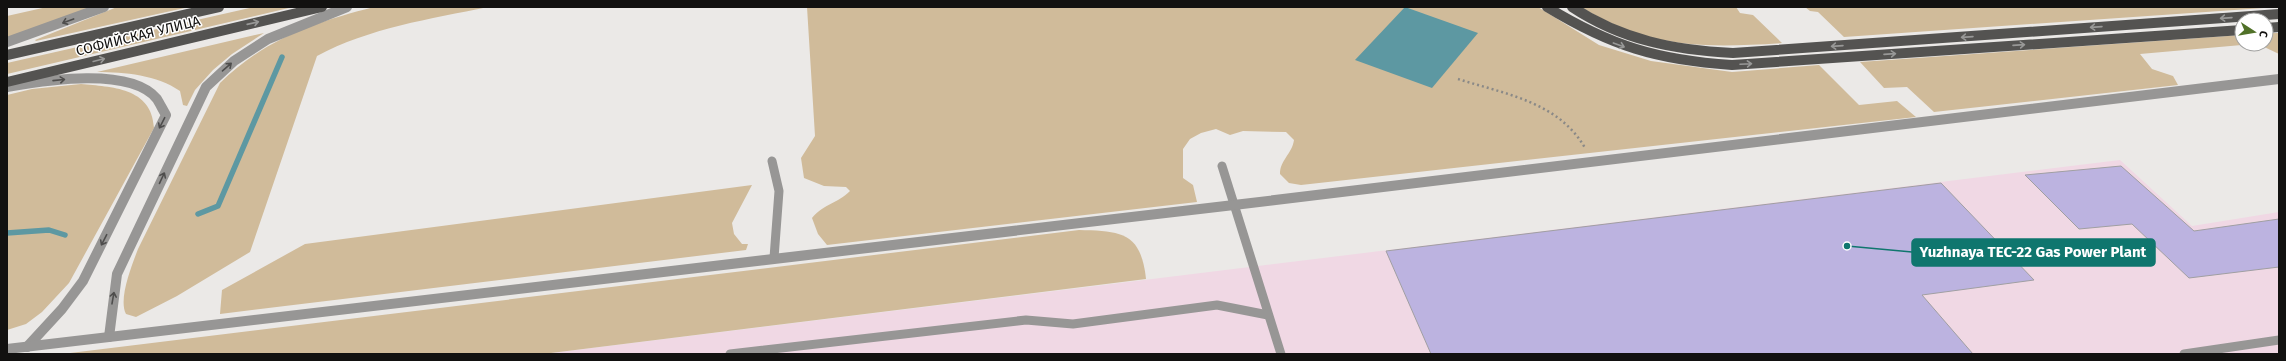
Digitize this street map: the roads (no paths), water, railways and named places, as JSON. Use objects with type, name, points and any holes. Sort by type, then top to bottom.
[{"type":"main road","name":"СОФИЙСКАЯ УЛИЦА","points":[[7,55],[219,7]]},
{"type":"main road","name":"СОФИЙСКАЯ УЛИЦА","points":[[7,82],[322,7]]},
{"type":"main road","points":[[1547,7],[1586,32],[1634,50],[1662,58],[1687,62],[1732,65],[2234,31]]},
{"type":"main road","points":[[1572,7],[1586,17],[1607,28],[1658,46],[1698,51],[1733,53],[2279,14]]},
{"type":"street","points":[[7,42],[104,7]]},
{"type":"street","points":[[108,336],[117,274],[206,87],[234,61],[268,39],[347,7]]},
{"type":"street","points":[[7,349],[1234,205],[1595,160],[2279,79]]},
{"type":"street","points":[[7,87],[61,80],[109,80],[141,88],[158,100],[164,108],[166,115],[83,281],[62,309],[27,346]]},
{"type":"lane","points":[[772,161],[779,191],[774,258]]},
{"type":"lane","points":[[1222,166],[1281,354]]},
{"type":"lane","points":[[730,354],[1026,320],[1073,324],[1217,305],[1268,315]]},
{"type":"lane","points":[[2184,354],[2279,340]]},
{"type":"water","points":[[1405,7],[1478,33],[1432,88],[1355,60]]},
{"type":"waterway","points":[[198,214],[218,206],[282,57]]},
{"type":"waterway","points":[[7,233],[49,230],[65,235]]},
{"type":"place","name":"Yuzhnaya TEC-22 Gas Power Plant","points":[[1847,246]]}]
